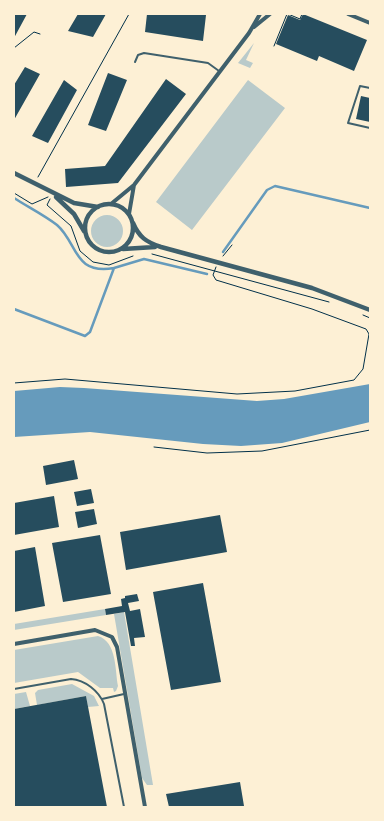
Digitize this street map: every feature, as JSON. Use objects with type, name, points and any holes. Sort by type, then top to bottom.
[{"type":"street","points":[[14,173],[74,203],[98,207],[111,204],[134,185],[221,72],[252,29],[260,14]]},
{"type":"street","points":[[252,29],[270,14]]},
{"type":"street","points":[[348,14],[370,23]]},
{"type":"street","points":[[363,20],[365,14]]},
{"type":"street","points":[[129,214],[134,185]]},
{"type":"street","points":[[53,194],[74,214],[94,247],[103,252],[113,252],[141,246],[161,247]]},
{"type":"street","points":[[111,204],[121,207],[129,214],[138,234],[144,240],[161,247],[330,294],[370,310]]},
{"type":"street","points":[[86,234],[86,221],[91,212],[98,207]]},
{"type":"street","points":[[123,249],[133,234],[133,222]]},
{"type":"street","points":[[14,644],[95,630],[107,633],[112,637],[117,647],[145,807]]},
{"type":"lane","points":[[135,62],[138,54],[144,53],[208,63],[221,72]]},
{"type":"lane","points":[[370,88],[360,86],[348,123],[370,128]]},
{"type":"lane","points":[[14,688],[71,679],[78,680],[96,692],[102,699],[124,807]]},
{"type":"lane","points":[[102,699],[124,694]]},
{"type":"path","points":[[38,178],[129,14]]},
{"type":"path","points":[[274,46],[288,14],[300,19],[302,14]]},
{"type":"path","points":[[14,48],[34,32],[40,34]]},
{"type":"path","points":[[14,193],[32,204],[41,202],[53,194]]},
{"type":"path","points":[[217,263],[232,245]]},
{"type":"path","points":[[14,383],[66,379],[258,394],[296,391],[347,382],[359,375],[363,369],[369,334],[366,329],[312,309],[224,283],[214,278],[215,271],[332,303]]},
{"type":"path","points":[[359,313],[370,318]]},
{"type":"path","points":[[154,447],[207,453],[262,451],[370,430]]},
{"type":"shaded area","points":[[254,43],[246,60],[253,63],[250,68],[238,63]]},
{"type":"shaded area","points":[[248,80],[285,108],[192,230],[156,202]]},
{"type":"shaded area","points":[[107,215],[119,219],[123,231],[119,243],[107,247],[95,243],[91,231],[95,219]]},
{"type":"shaded area","points":[[105,609],[106,615],[14,630],[14,624]]},
{"type":"shaded area","points":[[124,612],[153,785],[147,785],[142,778],[114,614]]},
{"type":"shaded area","points":[[98,636],[109,644],[112,650],[118,686],[116,691],[114,692],[113,688],[100,688],[78,672],[14,683],[14,650]]},
{"type":"shaded area","points":[[72,684],[94,696],[99,706],[88,707],[86,696],[37,705],[35,693],[38,690]]},
{"type":"shaded area","points":[[26,692],[30,706],[14,709],[14,694]]},
{"type":"water","points":[[370,384],[370,422],[282,443],[241,446],[203,444],[90,432],[14,437],[14,391],[60,387],[257,401],[284,399]]},
{"type":"building","points":[[14,14],[27,14],[14,38]]},
{"type":"building","points":[[78,14],[106,14],[93,37],[68,31]]},
{"type":"building","points":[[147,14],[206,15],[203,41],[145,32]]},
{"type":"building","points":[[303,14],[367,40],[354,71],[319,56],[317,61],[276,44],[288,15],[300,20]]},
{"type":"building","points":[[25,67],[40,74],[14,120],[14,85]]},
{"type":"building","points":[[108,73],[127,80],[106,131],[88,125]]},
{"type":"building","points":[[166,79],[186,94],[118,183],[66,187],[65,169],[105,166]]},
{"type":"building","points":[[64,80],[77,90],[48,143],[32,136]]},
{"type":"building","points":[[361,96],[370,98],[370,122],[356,119]]},
{"type":"building","points":[[74,460],[78,479],[46,485],[43,466]]},
{"type":"building","points":[[91,489],[94,503],[77,506],[74,492]]},
{"type":"building","points":[[54,496],[59,527],[14,535],[14,503]]},
{"type":"building","points":[[94,509],[97,524],[78,528],[75,512]]},
{"type":"building","points":[[220,515],[227,552],[126,570],[120,532]]},
{"type":"building","points":[[100,535],[111,594],[63,602],[52,543]]},
{"type":"building","points":[[35,547],[45,606],[14,612],[14,551]]},
{"type":"building","points":[[203,583],[221,682],[171,690],[153,592]]},
{"type":"building","points":[[137,594],[139,601],[128,603],[130,611],[140,609],[145,637],[134,638],[135,646],[131,646],[125,612],[106,615],[105,609],[122,606],[121,599],[125,598],[125,596]]},
{"type":"building","points":[[86,696],[107,807],[14,807],[14,709]]},
{"type":"building","points":[[240,782],[244,806],[169,807],[166,794]]},
{"type":"waterway","points":[[223,252],[267,190],[275,186],[370,208]]},
{"type":"waterway","points":[[14,198],[57,225],[64,232],[83,262],[91,267],[101,269],[114,268]]},
{"type":"waterway","points":[[14,309],[85,336],[90,332],[114,268],[144,259],[207,274]]}]
